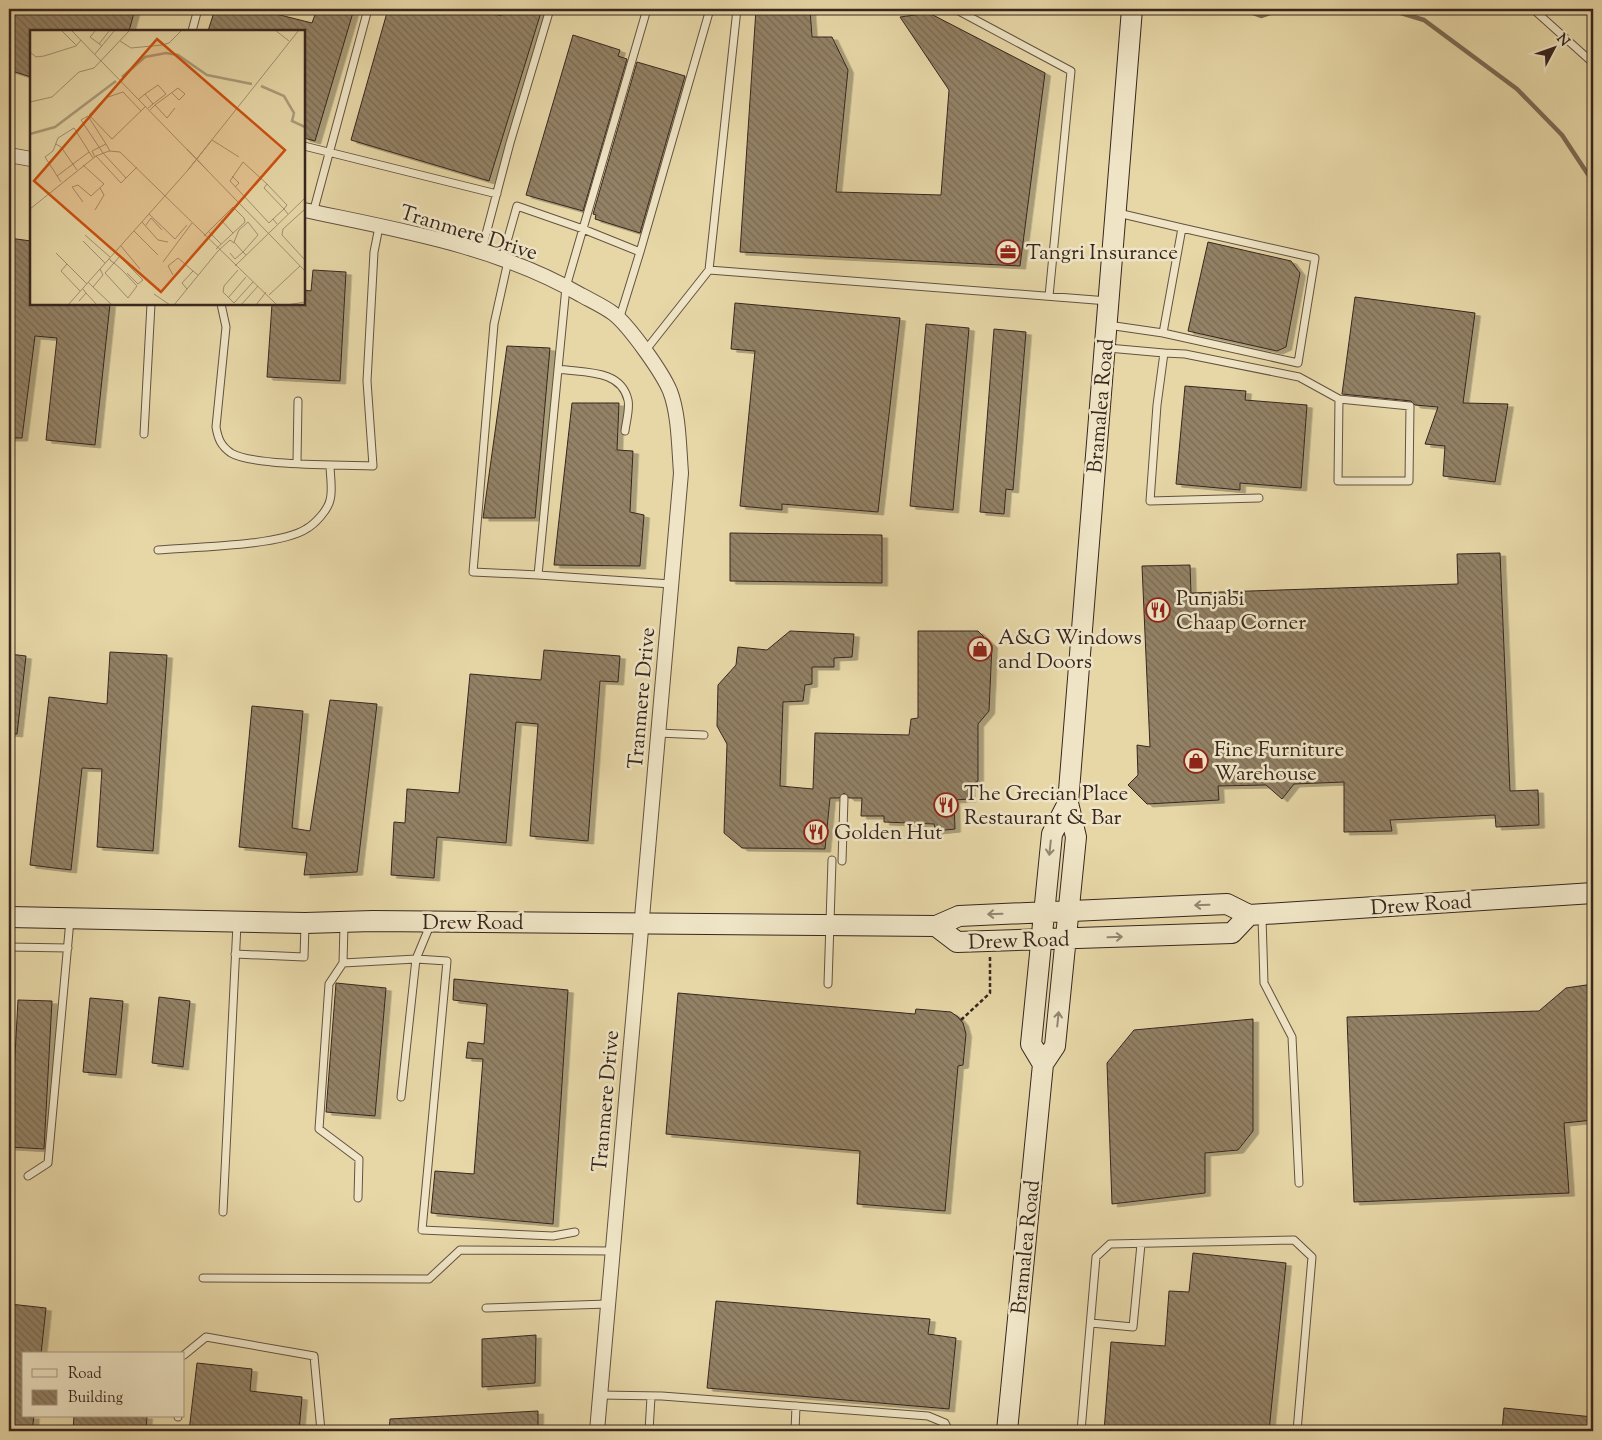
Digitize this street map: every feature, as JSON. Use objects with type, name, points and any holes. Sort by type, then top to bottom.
[{"type":"street","name":"Bramalea Road","points":[[1007,1431],[1043,1064],[1054,1046],[1067,938],[1076,837],[1068,803],[1132,9]]},
{"type":"street","points":[[9,154],[30,159]]},
{"type":"street","name":"Tranmere Drive","points":[[308,212],[427,237],[505,260],[566,287],[615,315],[645,351],[670,391],[678,433],[681,473],[597,1431]]},
{"type":"street","name":"Bramalea Road","points":[[1043,1064],[1031,1044],[1052,834],[1068,803]]},
{"type":"street","name":"Drew Road","points":[[9,916],[305,923],[936,926],[959,916],[1227,904],[1255,915],[1593,892]]},
{"type":"street","name":"Drew Road","points":[[936,926],[957,942],[1042,940],[1232,933],[1255,915]]},
{"type":"lane","points":[[192,30],[198,9]]},
{"type":"lane","points":[[308,212],[329,152],[368,9]]},
{"type":"lane","points":[[481,253],[550,9]]},
{"type":"lane","points":[[538,576],[566,287],[647,9]]},
{"type":"lane","points":[[619,320],[710,9]]},
{"type":"lane","points":[[645,351],[710,270],[737,9]]},
{"type":"lane","points":[[955,9],[1071,71],[1049,296]]},
{"type":"lane","points":[[1533,9],[1593,63]]},
{"type":"lane","points":[[305,146],[497,194]]},
{"type":"lane","points":[[640,252],[518,206],[505,260],[494,324],[474,572],[671,584]]},
{"type":"lane","points":[[1106,325],[1163,333],[1298,363],[1315,258],[1115,212]]},
{"type":"lane","points":[[221,305],[226,327],[216,427],[218,439],[232,454],[247,459],[373,466],[367,381],[374,252],[379,227]]},
{"type":"lane","points":[[1163,333],[1182,228]]},
{"type":"lane","points":[[710,270],[1108,301]]},
{"type":"lane","points":[[144,434],[151,305]]},
{"type":"lane","points":[[1105,348],[1185,354],[1299,377],[1339,399],[1410,406],[1409,481],[1338,481],[1339,399]]},
{"type":"lane","points":[[1164,353],[1157,405],[1150,501],[1259,498]]},
{"type":"lane","points":[[558,369],[610,376],[622,384],[628,401],[625,431]]},
{"type":"lane","points":[[297,462],[298,401]]},
{"type":"lane","points":[[158,550],[241,544],[290,536],[307,529],[323,512],[330,500],[330,465]]},
{"type":"lane","points":[[658,733],[704,735]]},
{"type":"lane","points":[[842,861],[844,798]]},
{"type":"lane","points":[[828,984],[832,860]]},
{"type":"lane","points":[[1255,915],[1264,982],[1292,1037],[1299,1182]]},
{"type":"lane","points":[[28,1176],[48,1163],[70,917]]},
{"type":"lane","points":[[223,1212],[237,921]]},
{"type":"lane","points":[[344,922],[343,963],[330,984],[319,1129],[359,1160],[358,1198]]},
{"type":"lane","points":[[235,954],[304,957],[305,923]]},
{"type":"lane","points":[[401,1097],[416,960],[432,923]]},
{"type":"lane","points":[[9,947],[68,948]]},
{"type":"lane","points":[[343,963],[416,960],[447,962],[422,1230],[554,1236],[575,1232]]},
{"type":"lane","points":[[1081,1431],[1096,1257],[1110,1244],[1294,1240],[1312,1257],[1296,1431]]},
{"type":"lane","points":[[1091,1323],[1133,1327],[1141,1244]]},
{"type":"lane","points":[[203,1278],[428,1279],[460,1250],[612,1251]]},
{"type":"lane","points":[[486,1308],[608,1304]]},
{"type":"lane","points":[[185,1354],[206,1337],[314,1356],[321,1431]]},
{"type":"lane","points":[[600,1395],[796,1406],[928,1416],[944,1423],[949,1431]]},
{"type":"lane","points":[[649,1431],[651,1397]]},
{"type":"lane","points":[[795,1431],[796,1406]]},
{"type":"path","points":[[961,1020],[990,993],[991,961],[987,941]]},
{"type":"building","points":[[9,9],[135,9],[129,30],[30,30],[30,77],[9,70]]},
{"type":"building","points":[[215,9],[256,9],[312,23],[317,9],[354,9],[315,141],[305,138],[305,30],[208,30]]},
{"type":"building","points":[[388,9],[480,9],[501,16],[504,9],[542,9],[489,181],[351,140]]},
{"type":"building","points":[[756,9],[810,9],[812,37],[832,37],[848,70],[836,192],[941,195],[949,90],[900,17],[929,13],[1045,73],[1020,266],[740,252]]},
{"type":"building","points":[[573,35],[620,50],[618,56],[627,59],[583,211],[526,195]]},
{"type":"building","points":[[637,62],[685,76],[640,233],[595,219],[596,215],[593,214]]},
{"type":"building","points":[[9,238],[30,241],[30,305],[110,305],[95,445],[46,440],[57,338],[35,336],[22,438],[9,438]]},
{"type":"building","points":[[1208,242],[1291,261],[1300,273],[1286,347],[1277,351],[1188,331]]},
{"type":"building","points":[[313,270],[346,272],[340,381],[267,377],[272,305],[305,305],[305,290],[311,291]]},
{"type":"building","points":[[1355,297],[1475,313],[1463,403],[1508,404],[1495,482],[1443,476],[1445,446],[1425,444],[1438,407],[1415,405],[1411,401],[1342,394]]},
{"type":"building","points":[[735,303],[900,318],[878,512],[782,504],[782,510],[740,506],[755,351],[731,349]]},
{"type":"building","points":[[926,324],[969,328],[953,510],[910,506]]},
{"type":"building","points":[[994,329],[1026,332],[1013,490],[1006,489],[1004,514],[980,512]]},
{"type":"building","points":[[507,346],[550,348],[535,518],[483,518]]},
{"type":"building","points":[[1185,386],[1246,391],[1245,400],[1307,405],[1301,488],[1240,483],[1240,490],[1176,484]]},
{"type":"building","points":[[572,403],[619,403],[617,450],[633,451],[630,512],[644,515],[640,566],[554,565]]},
{"type":"building","points":[[730,533],[882,535],[882,583],[730,581]]},
{"type":"building","points":[[1500,553],[1510,791],[1538,790],[1539,825],[1496,827],[1495,815],[1390,820],[1392,831],[1344,832],[1344,782],[1294,784],[1282,799],[1266,785],[1218,786],[1219,800],[1147,804],[1128,785],[1138,775],[1137,745],[1150,747],[1142,566],[1190,565],[1191,593],[1458,584],[1457,554]]},
{"type":"building","points":[[790,631],[854,634],[852,657],[834,658],[834,667],[812,667],[812,684],[805,685],[803,701],[783,702],[780,786],[813,789],[815,733],[909,735],[911,719],[918,718],[918,631],[978,631],[992,645],[989,711],[978,724],[978,781],[969,787],[970,799],[954,800],[955,829],[936,831],[934,824],[884,822],[884,816],[861,816],[862,798],[849,798],[844,793],[839,798],[830,798],[825,849],[742,848],[724,833],[727,744],[717,726],[718,685],[736,665],[738,647],[767,650]]},
{"type":"building","points":[[544,650],[620,656],[618,682],[600,681],[588,841],[530,836],[538,724],[516,722],[506,843],[437,837],[434,878],[391,875],[394,822],[405,823],[407,789],[459,793],[470,674],[541,680]]},
{"type":"building","points":[[110,652],[167,655],[153,851],[97,847],[102,769],[82,768],[71,870],[30,865],[49,697],[107,704]]},
{"type":"building","points":[[9,654],[26,656],[17,734],[9,733]]},
{"type":"building","points":[[330,700],[377,704],[357,872],[304,875],[307,853],[239,847],[252,706],[303,711],[292,828],[310,831]]},
{"type":"building","points":[[454,979],[568,990],[553,1224],[431,1213],[435,1171],[474,1174],[483,1059],[466,1058],[468,1042],[484,1044],[487,1004],[453,1000]]},
{"type":"building","points":[[336,983],[386,988],[375,1116],[326,1112]]},
{"type":"building","points":[[1593,984],[1593,1120],[1564,1123],[1569,1193],[1354,1202],[1347,1017],[1539,1011],[1566,988]]},
{"type":"building","points":[[678,993],[915,1014],[916,1009],[951,1012],[958,1017],[963,1023],[966,1034],[963,1065],[958,1066],[945,1211],[857,1204],[860,1151],[666,1134]]},
{"type":"building","points":[[159,997],[190,1001],[183,1067],[152,1063]]},
{"type":"building","points":[[90,998],[123,1001],[116,1075],[83,1072]]},
{"type":"building","points":[[18,1000],[52,1001],[44,1149],[10,1147]]},
{"type":"building","points":[[1253,1019],[1253,1131],[1238,1150],[1205,1153],[1205,1193],[1112,1204],[1107,1063],[1134,1030]]},
{"type":"building","points":[[1193,1253],[1286,1263],[1269,1431],[1104,1431],[1111,1342],[1165,1346],[1169,1291],[1189,1292]]},
{"type":"building","points":[[716,1301],[930,1319],[928,1334],[956,1338],[949,1409],[707,1388]]},
{"type":"building","points":[[10,1304],[46,1308],[41,1352],[22,1352],[22,1418],[34,1418],[32,1431],[9,1431]]},
{"type":"building","points":[[536,1335],[535,1383],[482,1387],[482,1339]]},
{"type":"building","points":[[197,1363],[252,1369],[250,1391],[302,1397],[299,1431],[189,1431]]},
{"type":"building","points":[[1504,1408],[1593,1417],[1593,1431],[1502,1431]]},
{"type":"building","points":[[538,1411],[538,1431],[389,1431],[390,1419]]},
{"type":"building","points":[[74,1418],[147,1418],[146,1431],[73,1431]]},
{"type":"waterway","points":[[1242,9],[1261,16],[1282,9]]},
{"type":"waterway","points":[[1388,9],[1424,20],[1517,89],[1562,135],[1593,182]]},
{"type":"place","name":"Tangri Insurance","points":[[1008,252]]},
{"type":"place","name":"Punjabi Chaap Corner","points":[[1158,610]]},
{"type":"place","name":"A&G Windows and Doors","points":[[980,649]]},
{"type":"place","name":"Fine Furniture Warehouse","points":[[1196,761]]},
{"type":"place","name":"The Grecian Place Restaurant & Bar","points":[[946,805]]},
{"type":"place","name":"Golden Hut","points":[[816,832]]}]
